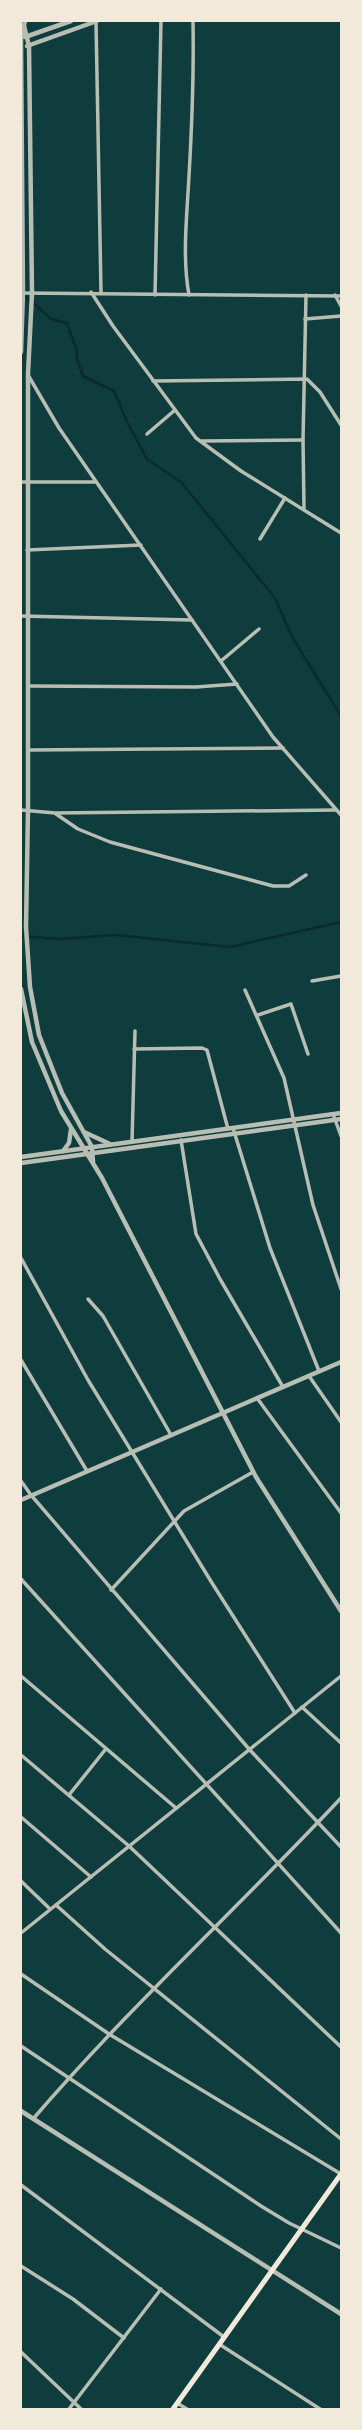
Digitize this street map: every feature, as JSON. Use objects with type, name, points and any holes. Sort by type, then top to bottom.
[{"type":"main road","points":[[173,2409],[224,2337],[274,2271],[341,2174]]},
{"type":"street","points":[[21,38],[28,37],[71,21]]},
{"type":"street","points":[[22,47],[29,46],[96,21],[101,292]]},
{"type":"street","points":[[156,294],[161,21]]},
{"type":"street","points":[[189,295],[187,281],[187,215],[193,104],[193,21]]},
{"type":"street","points":[[24,24],[29,46],[32,293],[28,374],[28,810],[26,928],[32,1001],[45,1055],[92,1147],[94,1152],[93,1162]]},
{"type":"street","points":[[21,352],[21,38],[24,24]]},
{"type":"street","points":[[91,292],[153,381],[192,433],[241,471],[304,508],[341,533]]},
{"type":"street","points":[[22,293],[101,292],[189,295],[341,296]]},
{"type":"street","points":[[304,508],[303,440],[306,295]]},
{"type":"street","points":[[336,295],[341,306]]},
{"type":"street","points":[[305,319],[341,316]]},
{"type":"street","points":[[28,374],[59,428],[237,684],[283,748],[341,815]]},
{"type":"street","points":[[153,381],[304,378],[310,381],[320,392],[341,424]]},
{"type":"street","points":[[147,434],[175,410]]},
{"type":"street","points":[[201,441],[303,440]]},
{"type":"street","points":[[21,482],[96,482]]},
{"type":"street","points":[[260,539],[285,498]]},
{"type":"street","points":[[27,550],[141,545]]},
{"type":"street","points":[[21,616],[192,620]]},
{"type":"street","points":[[221,661],[259,629]]},
{"type":"street","points":[[28,686],[196,687],[237,684]]},
{"type":"street","points":[[28,750],[283,748]]},
{"type":"street","points":[[21,810],[55,813],[336,810]]},
{"type":"street","points":[[55,813],[78,829],[110,842],[273,886],[288,886],[306,875]]},
{"type":"street","points":[[312,981],[341,976]]},
{"type":"street","points":[[21,989],[32,1042],[43,1071],[71,1129],[86,1154],[93,1162],[222,1413],[254,1472],[341,1611]]},
{"type":"street","points":[[245,990],[258,1015],[284,1078],[293,1126],[313,1205],[341,1289]]},
{"type":"street","points":[[258,1015],[291,1004],[308,1054]]},
{"type":"street","points":[[132,1147],[135,1031]]},
{"type":"street","points":[[134,1049],[202,1048],[207,1050],[231,1131],[270,1248],[319,1371]]},
{"type":"street","points":[[21,1163],[182,1141],[292,1119],[341,1113]]},
{"type":"street","points":[[333,1114],[341,1136]]},
{"type":"street","points":[[21,1157],[181,1135],[293,1126],[341,1118]]},
{"type":"street","points":[[63,1151],[69,1143],[71,1129]]},
{"type":"street","points":[[83,1132],[112,1144]]},
{"type":"street","points":[[181,1135],[196,1234],[220,1279],[283,1386]]},
{"type":"street","points":[[21,1258],[79,1365],[174,1522],[295,1713]]},
{"type":"street","points":[[88,1299],[103,1316],[171,1435]]},
{"type":"street","points":[[21,1360],[87,1471]]},
{"type":"street","points":[[21,1500],[341,1362]]},
{"type":"street","points":[[309,1376],[341,1422]]},
{"type":"street","points":[[257,1398],[341,1513]]},
{"type":"street","points":[[111,1590],[184,1511],[254,1472]]},
{"type":"street","points":[[21,1480],[31,1495],[111,1590],[249,1749],[341,1847]]},
{"type":"street","points":[[21,1579],[341,1933]]},
{"type":"street","points":[[21,1676],[105,1750],[176,1808]]},
{"type":"street","points":[[21,1933],[341,1676]]},
{"type":"street","points":[[302,1707],[341,1743]]},
{"type":"street","points":[[69,1795],[105,1750]]},
{"type":"street","points":[[21,1755],[129,1846],[341,2047]]},
{"type":"street","points":[[33,2119],[68,2078],[109,2034],[216,1928],[341,1798]]},
{"type":"street","points":[[21,1817],[91,1877]]},
{"type":"street","points":[[21,1881],[50,1910]]},
{"type":"street","points":[[56,1905],[105,1949],[156,1988],[341,2139]]},
{"type":"street","points":[[21,1974],[109,2034],[341,2174]]},
{"type":"street","points":[[21,2046],[260,2206],[341,2248]]},
{"type":"street","points":[[21,2111],[341,2314]]},
{"type":"street","points":[[21,2184],[224,2337]]},
{"type":"street","points":[[21,2266],[73,2299],[124,2338]]},
{"type":"street","points":[[69,2409],[161,2289]]},
{"type":"street","points":[[219,2344],[320,2409]]},
{"type":"street","points":[[21,2352],[81,2409]]},
{"type":"street","points":[[177,2402],[187,2409]]},
{"type":"waterway","points":[[23,294],[51,319],[67,323],[77,351],[77,359],[83,376],[114,391],[128,424],[147,459],[181,482],[275,598],[292,637],[341,716]]},
{"type":"waterway","points":[[21,936],[58,939],[116,935],[230,947],[341,922]]}]
